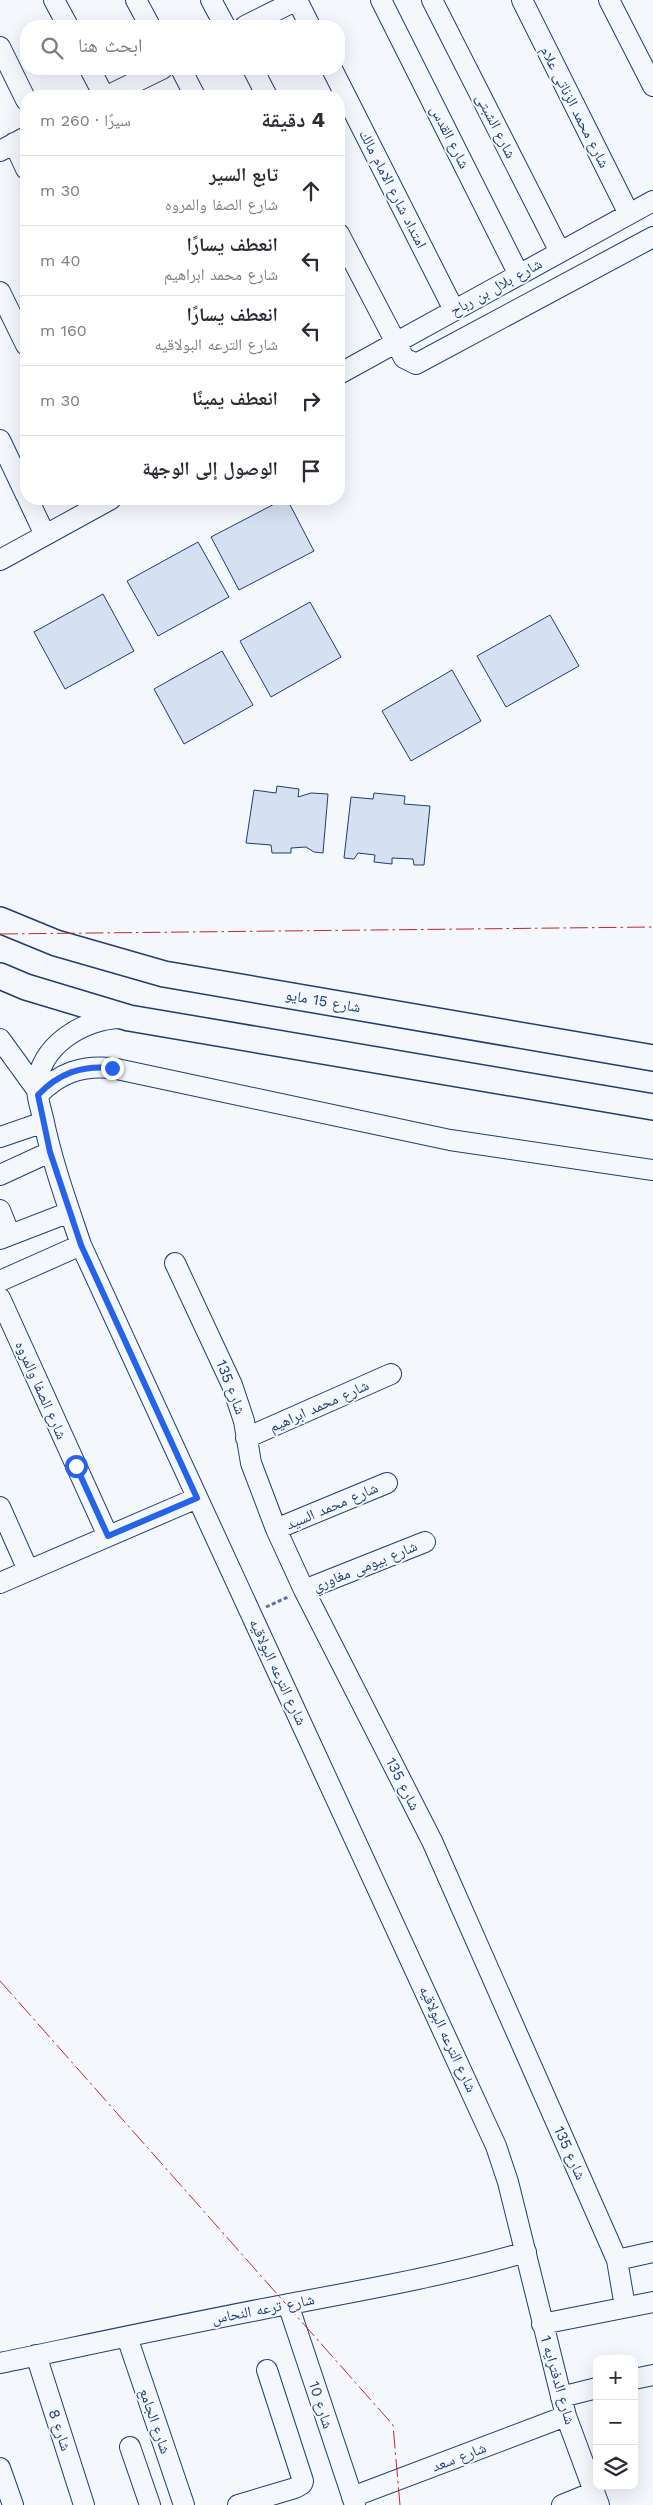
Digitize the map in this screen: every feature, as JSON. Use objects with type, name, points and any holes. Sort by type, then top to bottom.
[{"type":"main road","name":"شارع 15 مايو","points":[[0,920],[56,944],[164,974],[653,1058]]},
{"type":"main road","points":[[0,976],[26,987],[130,1018],[653,1107]]},
{"type":"street","points":[[54,0],[65,20]]},
{"type":"street","points":[[136,0],[147,20]]},
{"type":"street","points":[[211,0],[222,20]]},
{"type":"street","name":"شارع القدس","points":[[381,0],[519,275]]},
{"type":"street","name":"شارع الشبتى","points":[[432,0],[560,252]]},
{"type":"street","name":"شارع محمد الزناتى علام","points":[[522,0],[629,214]]},
{"type":"street","points":[[609,0],[653,86]]},
{"type":"street","points":[[257,20],[294,1],[306,20]]},
{"type":"street","points":[[0,47],[21,90]]},
{"type":"street","points":[[94,75],[102,90]]},
{"type":"street","points":[[118,90],[150,75]]},
{"type":"street","points":[[184,75],[192,90]]},
{"type":"street","points":[[256,75],[264,90]]},
{"type":"street","name":"امتداد شارع الامام مالك","points":[[335,75],[343,90]]},
{"type":"street","name":"امتداد شارع الامام مالك","points":[[345,95],[454,310]]},
{"type":"street","points":[[13,144],[20,157]]},
{"type":"street","name":"شارع بلال بن رباح","points":[[345,371],[653,201]]},
{"type":"street","points":[[345,246],[395,343],[407,362],[420,363],[653,237]]},
{"type":"street","points":[[0,292],[20,332]]},
{"type":"street","points":[[0,440],[20,482]]},
{"type":"street","points":[[31,505],[45,535]]},
{"type":"street","points":[[0,560],[97,505]]},
{"type":"street","name":"شارع الترعه البولاقيه","points":[[130,1018],[97,1021],[68,1035],[45,1059],[39,1074],[38,1092],[50,1152],[81,1245],[481,2110],[508,2182],[526,2252]]},
{"type":"street","name":"شارع الترعه البولاقيه","points":[[0,1039],[38,1092]]},
{"type":"street","points":[[38,1092],[71,1071],[84,1067],[112,1068],[314,1110],[416,1134],[653,1170]]},
{"type":"street","points":[[0,1137],[44,1122]]},
{"type":"street","points":[[0,1175],[50,1152]]},
{"type":"street","points":[[0,1210],[5,1237],[70,1212]]},
{"type":"street","points":[[0,1280],[81,1245]]},
{"type":"street","name":"شارع 135","points":[[176,1263],[232,1385],[244,1422],[251,1463],[276,1529],[304,1590],[448,1876],[621,2284]]},
{"type":"street","name":"شارع الصفا والمروه","points":[[0,1298],[108,1536]]},
{"type":"street","name":"شارع محمد ابراهيم","points":[[246,1438],[392,1374]]},
{"type":"street","name":"شارع محمد السيد","points":[[276,1529],[387,1483]]},
{"type":"street","points":[[0,1583],[197,1498]]},
{"type":"street","points":[[0,1507],[28,1570]]},
{"type":"street","name":"شارع بيومى مغاوري","points":[[304,1590],[425,1542]]},
{"type":"street","name":"شارع ترعه النحاس","points":[[0,2363],[288,2304],[408,2282],[467,2269],[526,2252]]},
{"type":"street","name":"شارع الدفترايه 1","points":[[526,2252],[542,2324],[566,2416],[596,2499]]},
{"type":"street","points":[[542,2324],[621,2284],[653,2252]]},
{"type":"street","points":[[621,2284],[653,2302]]},
{"type":"street","name":"شارع 10","points":[[288,2304],[353,2501]]},
{"type":"street","name":"شارع الجامع","points":[[127,2337],[184,2505]]},
{"type":"street","name":"شارع 8","points":[[36,2356],[84,2505]]},
{"type":"street","points":[[238,2505],[296,2488],[303,2481],[267,2370]]},
{"type":"street","points":[[638,2378],[653,2374]]},
{"type":"street","points":[[561,2397],[593,2389]]},
{"type":"street","name":"شارع سعد","points":[[353,2501],[566,2416]]},
{"type":"street","points":[[130,2447],[150,2505]]},
{"type":"street","points":[[0,2468],[13,2505]]},
{"type":"street","points":[[562,2505],[596,2499]]},
{"type":"path","points":[[250,1613],[304,1590]]},
{"type":"building","points":[[272,505],[290,505],[314,551],[239,590],[211,537]]},
{"type":"building","points":[[198,542],[229,597],[158,636],[127,581]]},
{"type":"building","points":[[103,594],[134,651],[65,689],[34,632]]},
{"type":"building","points":[[310,602],[341,657],[271,697],[240,641]]},
{"type":"building","points":[[550,615],[579,666],[506,707],[477,656]]},
{"type":"building","points":[[222,651],[253,705],[184,744],[154,689]]},
{"type":"building","points":[[452,670],[481,721],[411,761],[382,711]]},
{"type":"building","points":[[277,786],[299,789],[298,797],[311,793],[328,794],[323,853],[314,852],[306,847],[291,848],[291,853],[272,853],[271,845],[246,843],[254,790],[276,793]]},
{"type":"building","points":[[374,793],[405,796],[404,804],[430,806],[424,865],[414,865],[413,859],[392,858],[392,864],[374,862],[375,855],[358,853],[354,859],[344,858],[351,797],[373,799]]},
{"type":"power","points":[[0,934],[653,927]]},
{"type":"power","points":[[0,1981],[393,2425],[400,2505]]},
{"type":"route","points":[[76,1466],[108,1536],[197,1498],[81,1245],[50,1152],[38,1095],[48,1085],[71,1071],[84,1067],[112,1068]]}]
